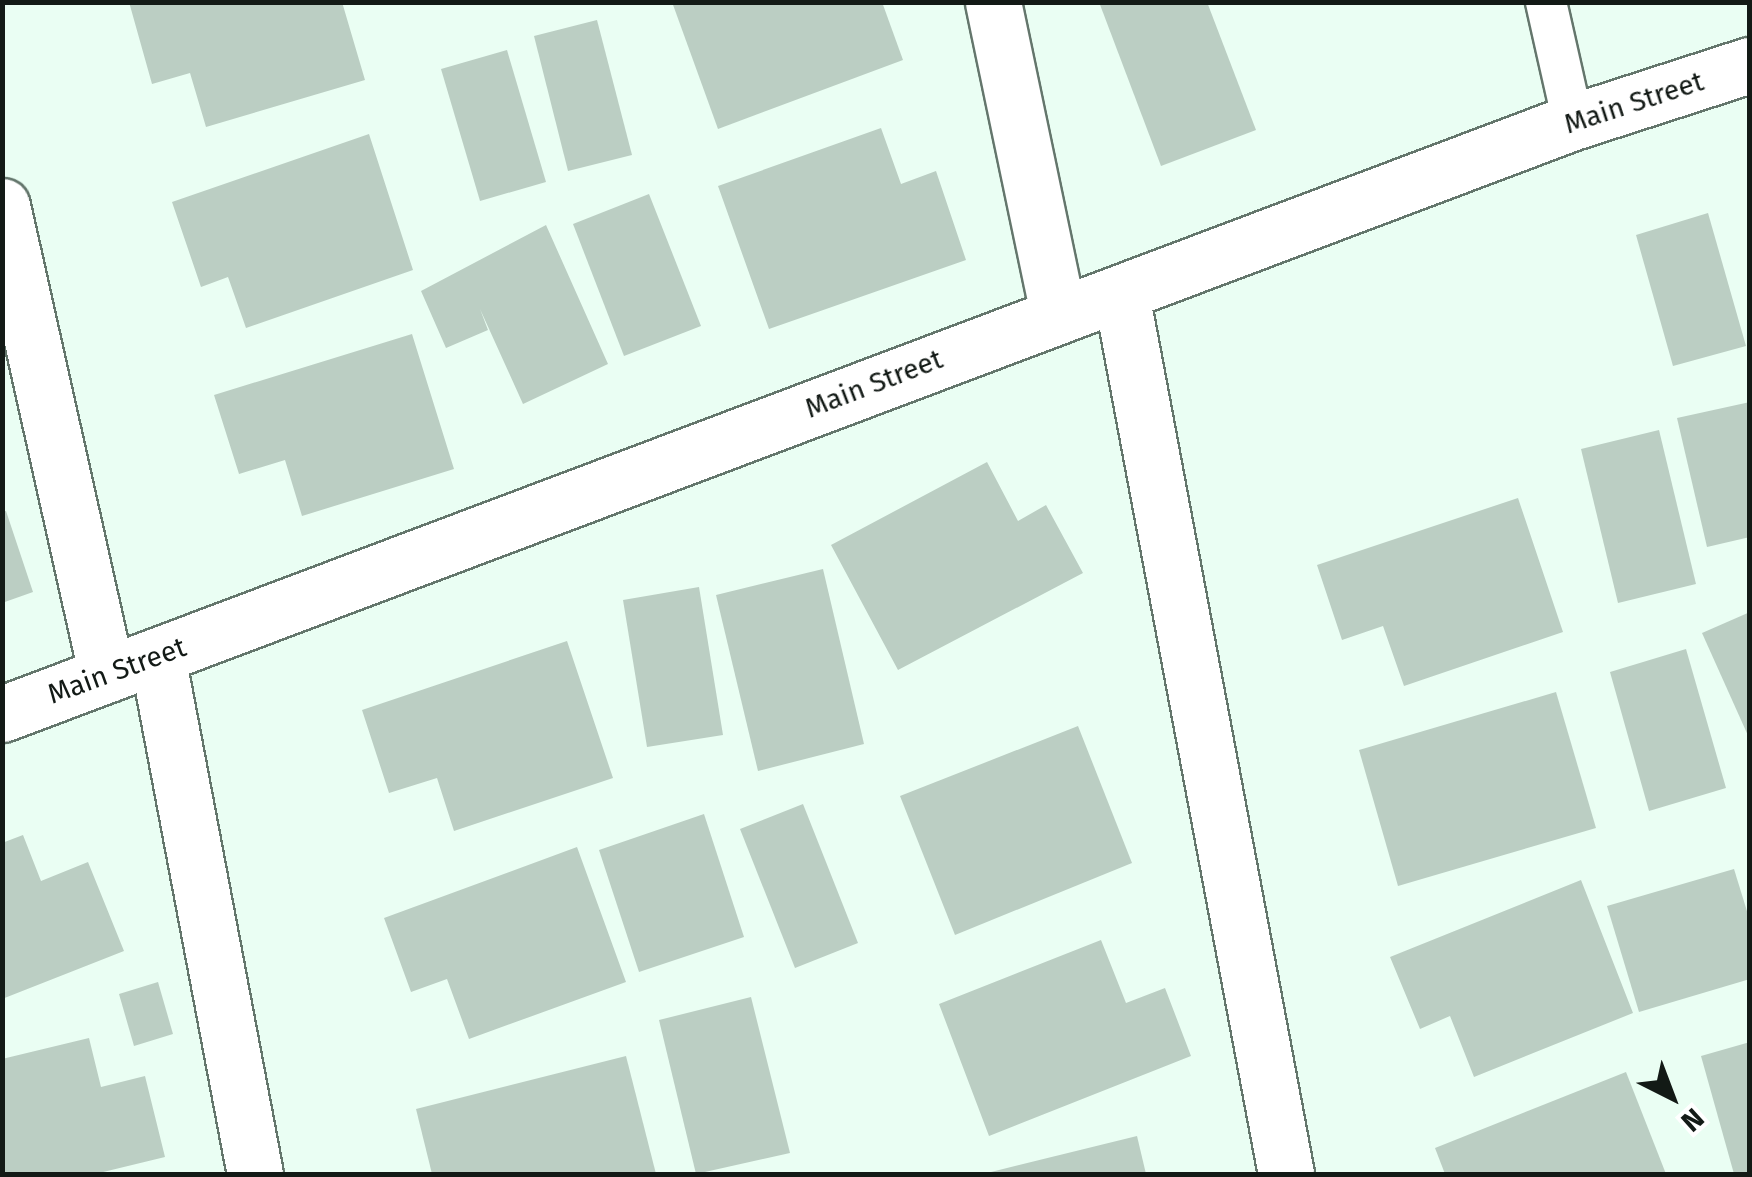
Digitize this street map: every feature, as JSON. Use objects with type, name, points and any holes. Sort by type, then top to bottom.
[{"type":"street","points":[[993,2],[1058,314]]},
{"type":"street","name":"Main Street","points":[[2,714],[1573,122],[1750,65]]},
{"type":"street","points":[[2,206],[107,674]]},
{"type":"street","points":[[1122,294],[1286,1174]]},
{"type":"street","points":[[158,656],[255,1174]]},
{"type":"lane","points":[[1546,2],[1573,122]]},
{"type":"building","points":[[129,2],[342,2],[365,80],[206,127],[190,73],[152,84]]},
{"type":"building","points":[[672,2],[882,2],[903,60],[718,129]]},
{"type":"building","points":[[1099,2],[1207,2],[1256,130],[1161,166]]},
{"type":"building","points":[[597,20],[632,155],[568,171],[534,36]]},
{"type":"building","points":[[507,50],[546,182],[480,201],[441,69]]},
{"type":"building","points":[[881,128],[901,184],[936,171],[966,260],[769,329],[718,186]]},
{"type":"building","points":[[369,134],[413,270],[246,328],[228,277],[201,287],[172,202]]},
{"type":"building","points":[[649,194],[701,326],[624,356],[573,224]]},
{"type":"building","points":[[1708,213],[1746,346],[1673,366],[1636,235]]},
{"type":"building","points":[[546,225],[608,364],[523,404],[480,309],[488,330],[446,348],[421,291]]},
{"type":"building","points":[[412,334],[454,469],[302,516],[285,460],[239,474],[214,395]]},
{"type":"building","points":[[1750,402],[1750,537],[1707,547],[1677,418]]},
{"type":"building","points":[[1659,430],[1696,584],[1618,603],[1581,449]]},
{"type":"building","points":[[987,462],[1018,521],[1046,505],[1083,573],[898,670],[831,545]]},
{"type":"building","points":[[1518,498],[1563,632],[1404,686],[1383,626],[1342,640],[1317,565]]},
{"type":"building","points":[[6,511],[33,592],[2,603],[2,512]]},
{"type":"building","points":[[823,569],[864,744],[758,771],[716,595]]},
{"type":"building","points":[[699,587],[723,735],[647,747],[623,600]]},
{"type":"building","points":[[1750,612],[1750,740],[1702,633]]},
{"type":"building","points":[[567,641],[613,778],[454,831],[437,778],[389,793],[362,710]]},
{"type":"building","points":[[1686,649],[1726,788],[1649,811],[1610,672]]},
{"type":"building","points":[[1556,692],[1596,828],[1398,886],[1359,750]]},
{"type":"building","points":[[1078,726],[1132,863],[955,935],[900,796]]},
{"type":"building","points":[[803,804],[858,943],[795,968],[740,829]]},
{"type":"building","points":[[704,814],[744,937],[639,972],[599,850]]},
{"type":"building","points":[[23,835],[41,881],[88,862],[124,951],[2,999],[2,843]]},
{"type":"building","points":[[577,847],[626,982],[469,1039],[447,979],[411,992],[384,918]]},
{"type":"building","points":[[1734,869],[1750,921],[1750,979],[1639,1012],[1607,906]]},
{"type":"building","points":[[1581,880],[1633,1013],[1474,1077],[1450,1016],[1420,1029],[1390,957]]},
{"type":"building","points":[[1101,940],[1126,1003],[1165,988],[1191,1056],[989,1136],[939,1004]]},
{"type":"building","points":[[158,982],[173,1034],[134,1046],[119,994]]},
{"type":"building","points":[[751,997],[790,1153],[696,1174],[659,1020]]},
{"type":"building","points":[[89,1038],[101,1087],[145,1076],[165,1157],[95,1174],[2,1174],[2,1059]]},
{"type":"building","points":[[1750,1042],[1750,1174],[1734,1174],[1701,1056]]},
{"type":"building","points":[[626,1056],[656,1174],[432,1174],[416,1109]]},
{"type":"building","points":[[1626,1072],[1666,1174],[1445,1174],[1435,1148]]},
{"type":"building","points":[[1137,1136],[1146,1174],[987,1174],[987,1173]]}]
